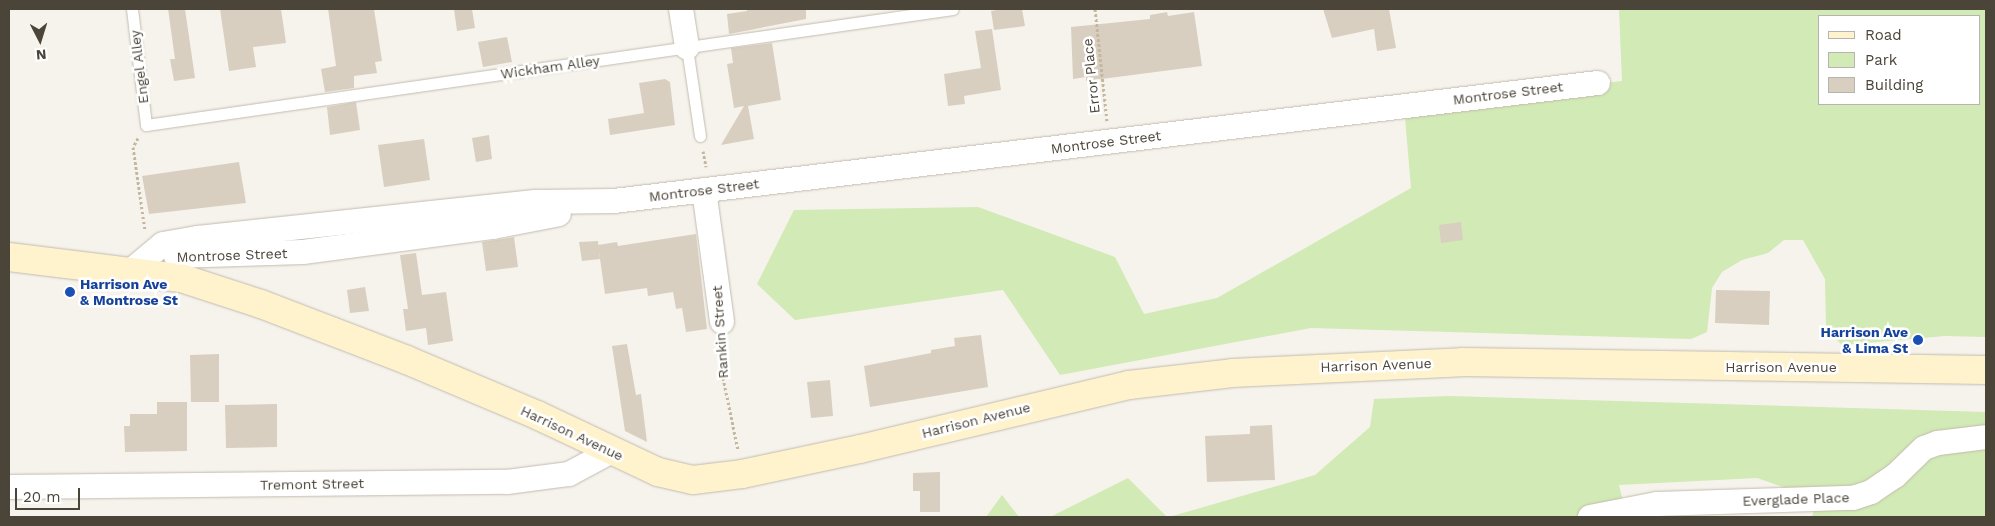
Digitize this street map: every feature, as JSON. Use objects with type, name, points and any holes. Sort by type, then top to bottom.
[{"type":"main road","name":"Harrison Avenue","points":[[9,256],[132,270],[181,278],[365,343],[537,415],[610,452],[672,477],[694,480],[742,474],[1130,385],[1232,373],[1462,362],[1986,370]]},
{"type":"street","points":[[681,9],[687,48]]},
{"type":"street","name":"Montrose Street","points":[[132,270],[163,244],[198,238],[537,202],[614,201],[1598,83]]},
{"type":"street","name":"Rankin Street","points":[[704,190],[722,322]]},
{"type":"street","name":"Everglade Place","points":[[1590,517],[1657,504],[1853,498],[1871,492],[1895,476],[1924,448],[1938,443],[1986,437]]},
{"type":"street","name":"Tremont Street","points":[[9,487],[507,482],[569,474],[610,452]]},
{"type":"lane","name":"Engel Alley","points":[[132,9],[146,125]]},
{"type":"lane","name":"Wickham Alley","points":[[146,125],[953,9]]},
{"type":"lane","points":[[687,48],[700,136]]},
{"type":"path","name":"Error Place","points":[[1095,9],[1109,141]]},
{"type":"path","points":[[145,236],[133,147],[146,125]]},
{"type":"path","points":[[700,136],[708,177],[704,190]]},
{"type":"path","name":"Rankin Street","points":[[722,322],[720,363],[742,474]]},
{"type":"green space","points":[[1619,9],[1986,9],[1986,337],[1945,336],[1842,345],[1826,329],[1825,279],[1803,240],[1784,240],[1768,253],[1742,260],[1722,272],[1712,288],[1707,332],[1691,339],[1311,328],[1060,375],[1003,290],[795,320],[757,284],[794,210],[978,207],[1115,257],[1144,314],[1217,298],[1411,188],[1404,106],[1622,81]]},
{"type":"green space","points":[[1449,396],[1986,412],[1986,517],[1812,517],[1817,499],[1757,478],[1619,485],[1625,509],[1590,517],[1169,517],[1315,475],[1370,427],[1374,399]]},
{"type":"green space","points":[[1128,478],[1167,517],[1050,517]]},
{"type":"green space","points":[[1002,495],[1019,517],[986,517]]},
{"type":"building","points":[[168,9],[185,9],[195,78],[174,81],[170,59],[175,59]]},
{"type":"building","points":[[220,9],[281,9],[286,43],[253,47],[256,67],[229,71]]},
{"type":"building","points":[[328,9],[374,9],[382,61],[375,62],[377,73],[354,76],[354,88],[325,92],[321,69],[336,66]]},
{"type":"building","points":[[454,9],[472,9],[475,28],[457,31]]},
{"type":"building","points":[[747,9],[806,9],[806,19],[729,34],[727,14],[747,11]]},
{"type":"building","points":[[1022,9],[1025,26],[994,30],[991,11]]},
{"type":"building","points":[[1323,9],[1389,9],[1396,48],[1377,51],[1374,29],[1332,38]]},
{"type":"building","points":[[1167,12],[1168,16],[1194,12],[1202,66],[1086,81],[1086,77],[1073,79],[1071,27],[1150,19],[1150,15]]},
{"type":"building","points":[[992,29],[1001,90],[964,96],[965,104],[948,106],[944,74],[981,68],[975,31]]},
{"type":"building","points":[[507,37],[512,62],[483,67],[478,42]]},
{"type":"building","points":[[772,43],[781,100],[748,106],[754,139],[721,145],[744,106],[734,108],[727,64],[733,63],[731,48]]},
{"type":"building","points":[[665,79],[670,82],[675,125],[610,135],[608,119],[644,113],[639,83]]},
{"type":"building","points":[[356,102],[360,130],[330,135],[327,107]]},
{"type":"building","points":[[489,135],[492,159],[476,162],[472,138]]},
{"type":"building","points":[[424,139],[430,180],[384,187],[378,145]]},
{"type":"building","points":[[239,162],[246,203],[149,214],[142,176]]},
{"type":"building","points":[[1461,222],[1463,240],[1441,243],[1439,225]]},
{"type":"building","points":[[696,234],[707,329],[686,332],[682,308],[676,309],[673,292],[648,296],[647,288],[605,294],[598,245],[617,242],[618,246]]},
{"type":"building","points":[[514,237],[518,267],[486,271],[482,242]]},
{"type":"building","points":[[598,241],[600,259],[582,261],[579,242]]},
{"type":"building","points":[[416,253],[422,295],[446,292],[453,341],[428,345],[426,328],[406,331],[403,309],[408,309],[400,255]]},
{"type":"building","points":[[365,287],[369,311],[350,313],[347,290]]},
{"type":"building","points":[[1716,290],[1770,291],[1769,325],[1715,323]]},
{"type":"building","points":[[981,335],[988,387],[870,407],[864,366],[931,353],[931,350],[955,346],[954,338]]},
{"type":"building","points":[[627,344],[636,395],[641,394],[647,442],[625,431],[612,346]]},
{"type":"building","points":[[219,354],[219,402],[191,402],[190,355]]},
{"type":"building","points":[[830,380],[833,416],[811,418],[807,382]]},
{"type":"building","points":[[157,402],[187,402],[187,451],[125,452],[124,426],[130,426],[130,414],[157,414]]},
{"type":"building","points":[[277,404],[277,447],[226,448],[225,405]]},
{"type":"building","points":[[1272,425],[1275,480],[1207,482],[1205,436],[1250,434],[1250,426]]},
{"type":"building","points":[[940,472],[940,512],[920,512],[920,491],[913,491],[913,473]]},
{"type":"place","name":"Harrison Ave & Montrose St","points":[[70,292]]},
{"type":"place","name":"Harrison Ave & Lima St","points":[[1918,340]]}]
